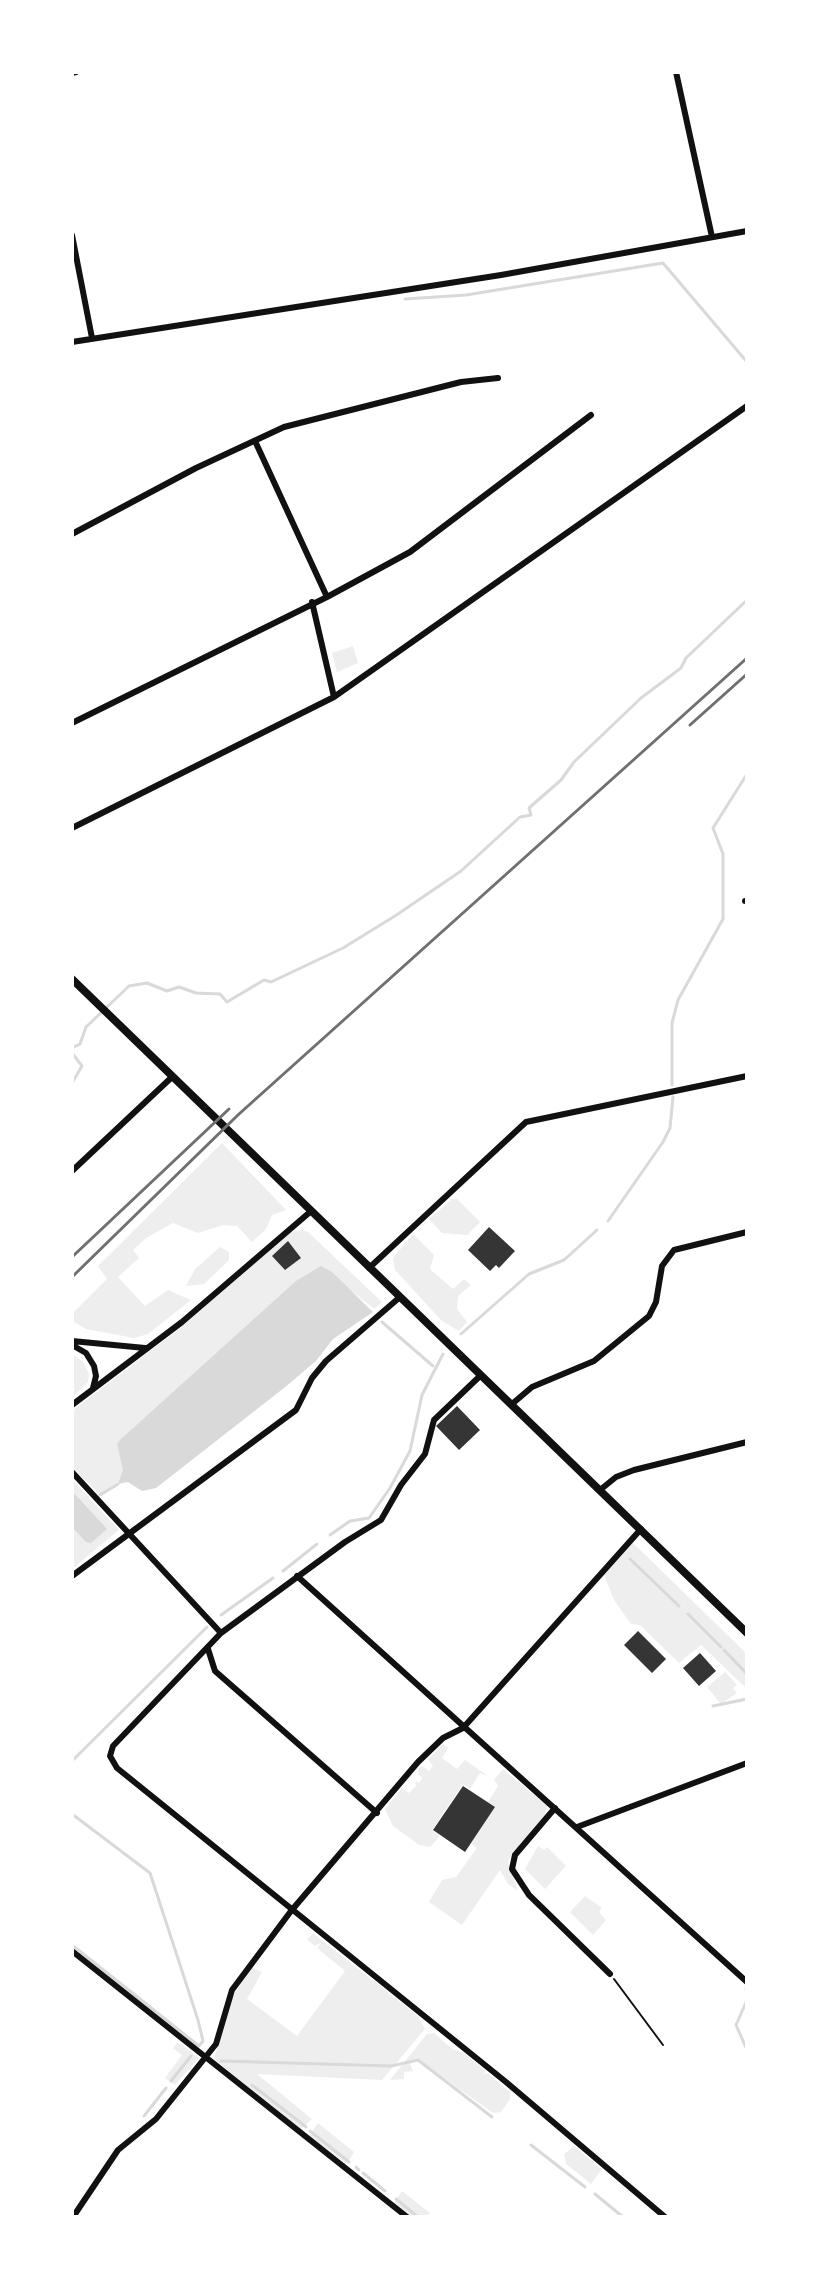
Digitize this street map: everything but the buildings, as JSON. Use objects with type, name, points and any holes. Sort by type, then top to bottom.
[{"type":"main road","points":[[72,979],[747,1633]]},
{"type":"street","points":[[676,72],[712,237]]},
{"type":"street","points":[[72,342],[501,275],[747,231]]},
{"type":"street","points":[[72,235],[92,338]]},
{"type":"street","points":[[72,534],[255,441],[325,414],[378,406],[461,382],[498,378]]},
{"type":"street","points":[[72,828],[334,697],[747,406]]},
{"type":"street","points":[[72,723],[327,597],[410,552],[591,415]]},
{"type":"street","points":[[255,441],[327,597]]},
{"type":"street","points":[[312,602],[334,697]]},
{"type":"street","points":[[369,1268],[526,1122],[747,1076]]},
{"type":"street","points":[[72,1171],[172,1077]]},
{"type":"street","points":[[72,1405],[182,1322],[310,1212]]},
{"type":"street","points":[[512,1404],[532,1387],[594,1361],[649,1316],[656,1302],[662,1266],[674,1250],[747,1232]]},
{"type":"street","points":[[72,1576],[296,1410],[312,1378],[326,1361],[400,1297]]},
{"type":"street","points":[[72,1343],[145,1348]]},
{"type":"street","points":[[72,1343],[86,1353],[94,1366],[96,1376],[93,1388]]},
{"type":"street","points":[[480,1376],[434,1420],[425,1454],[401,1485],[381,1520],[297,1576],[221,1633],[113,1746],[110,1756],[117,1768],[506,2082],[665,2217]]},
{"type":"street","points":[[600,1490],[616,1477],[634,1470],[747,1442]]},
{"type":"street","points":[[72,1472],[221,1633]]},
{"type":"street","points":[[73,2217],[118,2150],[156,2119],[216,2044],[232,1990],[291,1911],[418,1762],[443,1738],[463,1728],[641,1529]]},
{"type":"street","points":[[297,1576],[747,1982]]},
{"type":"street","points":[[208,1649],[215,1671],[377,1813]]},
{"type":"street","points":[[577,1827],[601,1815],[747,1763]]},
{"type":"street","points":[[555,1808],[515,1855],[512,1869],[529,1895],[610,1974]]},
{"type":"street","points":[[72,1951],[407,2217]]},
{"type":"path","points":[[610,1974],[663,2045]]},
{"type":"shaded area","points":[[353,646],[358,663],[337,672],[332,653]]},
{"type":"shaded area","points":[[222,1143],[286,1210],[272,1215],[266,1229],[252,1242],[237,1226],[223,1225],[198,1233],[173,1223],[146,1238],[133,1250],[139,1258],[118,1277],[145,1306],[168,1290],[191,1300],[148,1334],[134,1338],[86,1329],[74,1322],[72,1314],[107,1279],[98,1266]]},
{"type":"shaded area","points":[[452,1199],[457,1199],[480,1222],[467,1235],[442,1233],[429,1219]]},
{"type":"shaded area","points":[[290,1232],[308,1232],[382,1302],[374,1309],[352,1291],[143,1422],[117,1445],[123,1466],[122,1479],[100,1495],[72,1467],[72,1411],[179,1329]]},
{"type":"shaded area","points":[[413,1234],[434,1255],[430,1269],[453,1289],[464,1279],[471,1285],[458,1296],[457,1309],[467,1322],[459,1331],[442,1321],[395,1270],[393,1258]]},
{"type":"shaded area","points":[[220,1247],[229,1252],[229,1260],[204,1284],[186,1286],[195,1269]]},
{"type":"shaded area","points":[[321,1266],[332,1272],[373,1312],[333,1339],[316,1361],[284,1388],[156,1488],[142,1491],[128,1482],[118,1484],[123,1470],[117,1444],[121,1439],[296,1281]]},
{"type":"shaded area","points":[[72,1354],[84,1363],[89,1374],[88,1382],[72,1398]]},
{"type":"shaded area","points":[[72,1479],[119,1530],[72,1569]]},
{"type":"shaded area","points":[[72,1491],[107,1529],[91,1543],[86,1542],[72,1527]]},
{"type":"shaded area","points":[[633,1543],[747,1654],[747,1689],[701,1645],[679,1663],[640,1625],[631,1624],[614,1600],[604,1575]]},
{"type":"shaded area","points":[[725,1672],[737,1685],[733,1688],[737,1693],[721,1704],[707,1687]]},
{"type":"shaded area","points":[[443,1744],[448,1748],[442,1758],[457,1769],[465,1760],[488,1776],[480,1773],[470,1789],[463,1784],[432,1830],[440,1836],[430,1847],[419,1845],[393,1826],[385,1809],[402,1788],[409,1793],[416,1786],[415,1780],[419,1783],[422,1778],[418,1774],[419,1768],[422,1766],[429,1771],[433,1766],[428,1759]]},
{"type":"shaded area","points":[[503,1769],[547,1806],[545,1815],[508,1861],[518,1891],[508,1884],[500,1870],[462,1925],[429,1902],[442,1880],[456,1877],[477,1848],[471,1844],[495,1807],[488,1802],[498,1786],[494,1780]]},
{"type":"shaded area","points":[[538,1846],[544,1850],[547,1847],[566,1866],[545,1889],[525,1869]]},
{"type":"shaded area","points":[[585,1896],[602,1908],[599,1912],[606,1920],[593,1935],[570,1912]]},
{"type":"shaded area","points":[[313,1933],[418,2016],[425,2029],[382,2080],[257,2074],[312,2119],[300,2130],[214,2059],[231,2000],[251,1967],[262,1972],[247,1999],[297,2036],[345,1971],[317,1948],[322,1942],[315,1946],[307,1940]]},
{"type":"shaded area","points":[[434,2033],[486,2071],[483,2075],[487,2073],[510,2092],[510,2099],[501,2112],[493,2113],[416,2058],[410,2064],[413,2071],[404,2072],[404,2079],[390,2080],[427,2034]]},
{"type":"shaded area","points":[[178,2042],[199,2058],[175,2085],[165,2078],[182,2055],[173,2048]]},
{"type":"shaded area","points":[[318,2123],[354,2152],[347,2164],[309,2136]]},
{"type":"shaded area","points":[[574,2146],[602,2169],[591,2184],[566,2164],[564,2154]]},
{"type":"shaded area","points":[[402,2191],[430,2213],[426,2217],[411,2217],[394,2203]]},
{"type":"waterway","points":[[405,299],[466,295],[663,263],[747,362]]},
{"type":"waterway","points":[[72,1048],[80,1044],[86,1027],[129,986],[147,983],[167,991],[179,987],[196,993],[220,994],[227,1002],[264,980],[271,982],[343,948],[395,916],[461,871],[520,817],[531,815],[529,808],[561,780],[574,762],[641,698],[681,668],[686,658],[747,600]]},
{"type":"waterway","points":[[672,1085],[672,1023],[678,1000],[723,919],[723,854],[713,828],[747,774]]},
{"type":"waterway","points":[[72,1053],[82,1066],[72,1083]]},
{"type":"waterway","points":[[608,1221],[663,1142],[670,1128],[673,1097]]},
{"type":"waterway","points":[[461,1334],[529,1274],[564,1260],[597,1230]]},
{"type":"waterway","points":[[382,1322],[433,1366]]},
{"type":"waterway","points":[[330,1535],[350,1521],[369,1518],[390,1488],[410,1451],[422,1395],[443,1354]]},
{"type":"waterway","points":[[100,1495],[118,1484]]},
{"type":"waterway","points":[[283,1571],[317,1544]]},
{"type":"waterway","points":[[630,1559],[679,1606]]},
{"type":"waterway","points":[[221,1615],[273,1578]]},
{"type":"waterway","points":[[688,1614],[721,1647]]},
{"type":"waterway","points":[[72,1761],[207,1627]]},
{"type":"waterway","points":[[724,1650],[747,1674]]},
{"type":"waterway","points":[[713,1706],[747,1699]]},
{"type":"waterway","points":[[72,1814],[150,1873],[198,2020],[203,2041],[199,2046]]},
{"type":"waterway","points":[[72,1945],[199,2046]]},
{"type":"waterway","points":[[746,1988],[747,1997]]},
{"type":"waterway","points":[[747,2000],[736,2025],[747,2050]]},
{"type":"waterway","points":[[171,2081],[191,2056]]},
{"type":"waterway","points":[[221,2061],[391,2066],[418,2060],[492,2117]]},
{"type":"waterway","points":[[252,2085],[306,2127]]},
{"type":"waterway","points":[[144,2116],[166,2088]]},
{"type":"waterway","points":[[310,2131],[349,2162]]},
{"type":"waterway","points":[[531,2145],[585,2187]]},
{"type":"waterway","points":[[356,2167],[359,2170]]},
{"type":"waterway","points":[[363,2173],[385,2191]]},
{"type":"waterway","points":[[595,2194],[623,2217]]},
{"type":"waterway","points":[[396,2199],[418,2217]]},
{"type":"railway","points":[[72,1277],[239,1114],[747,658]]},
{"type":"railway","points":[[690,725],[747,674]]},
{"type":"railway","points":[[72,1257],[229,1109]]}]
